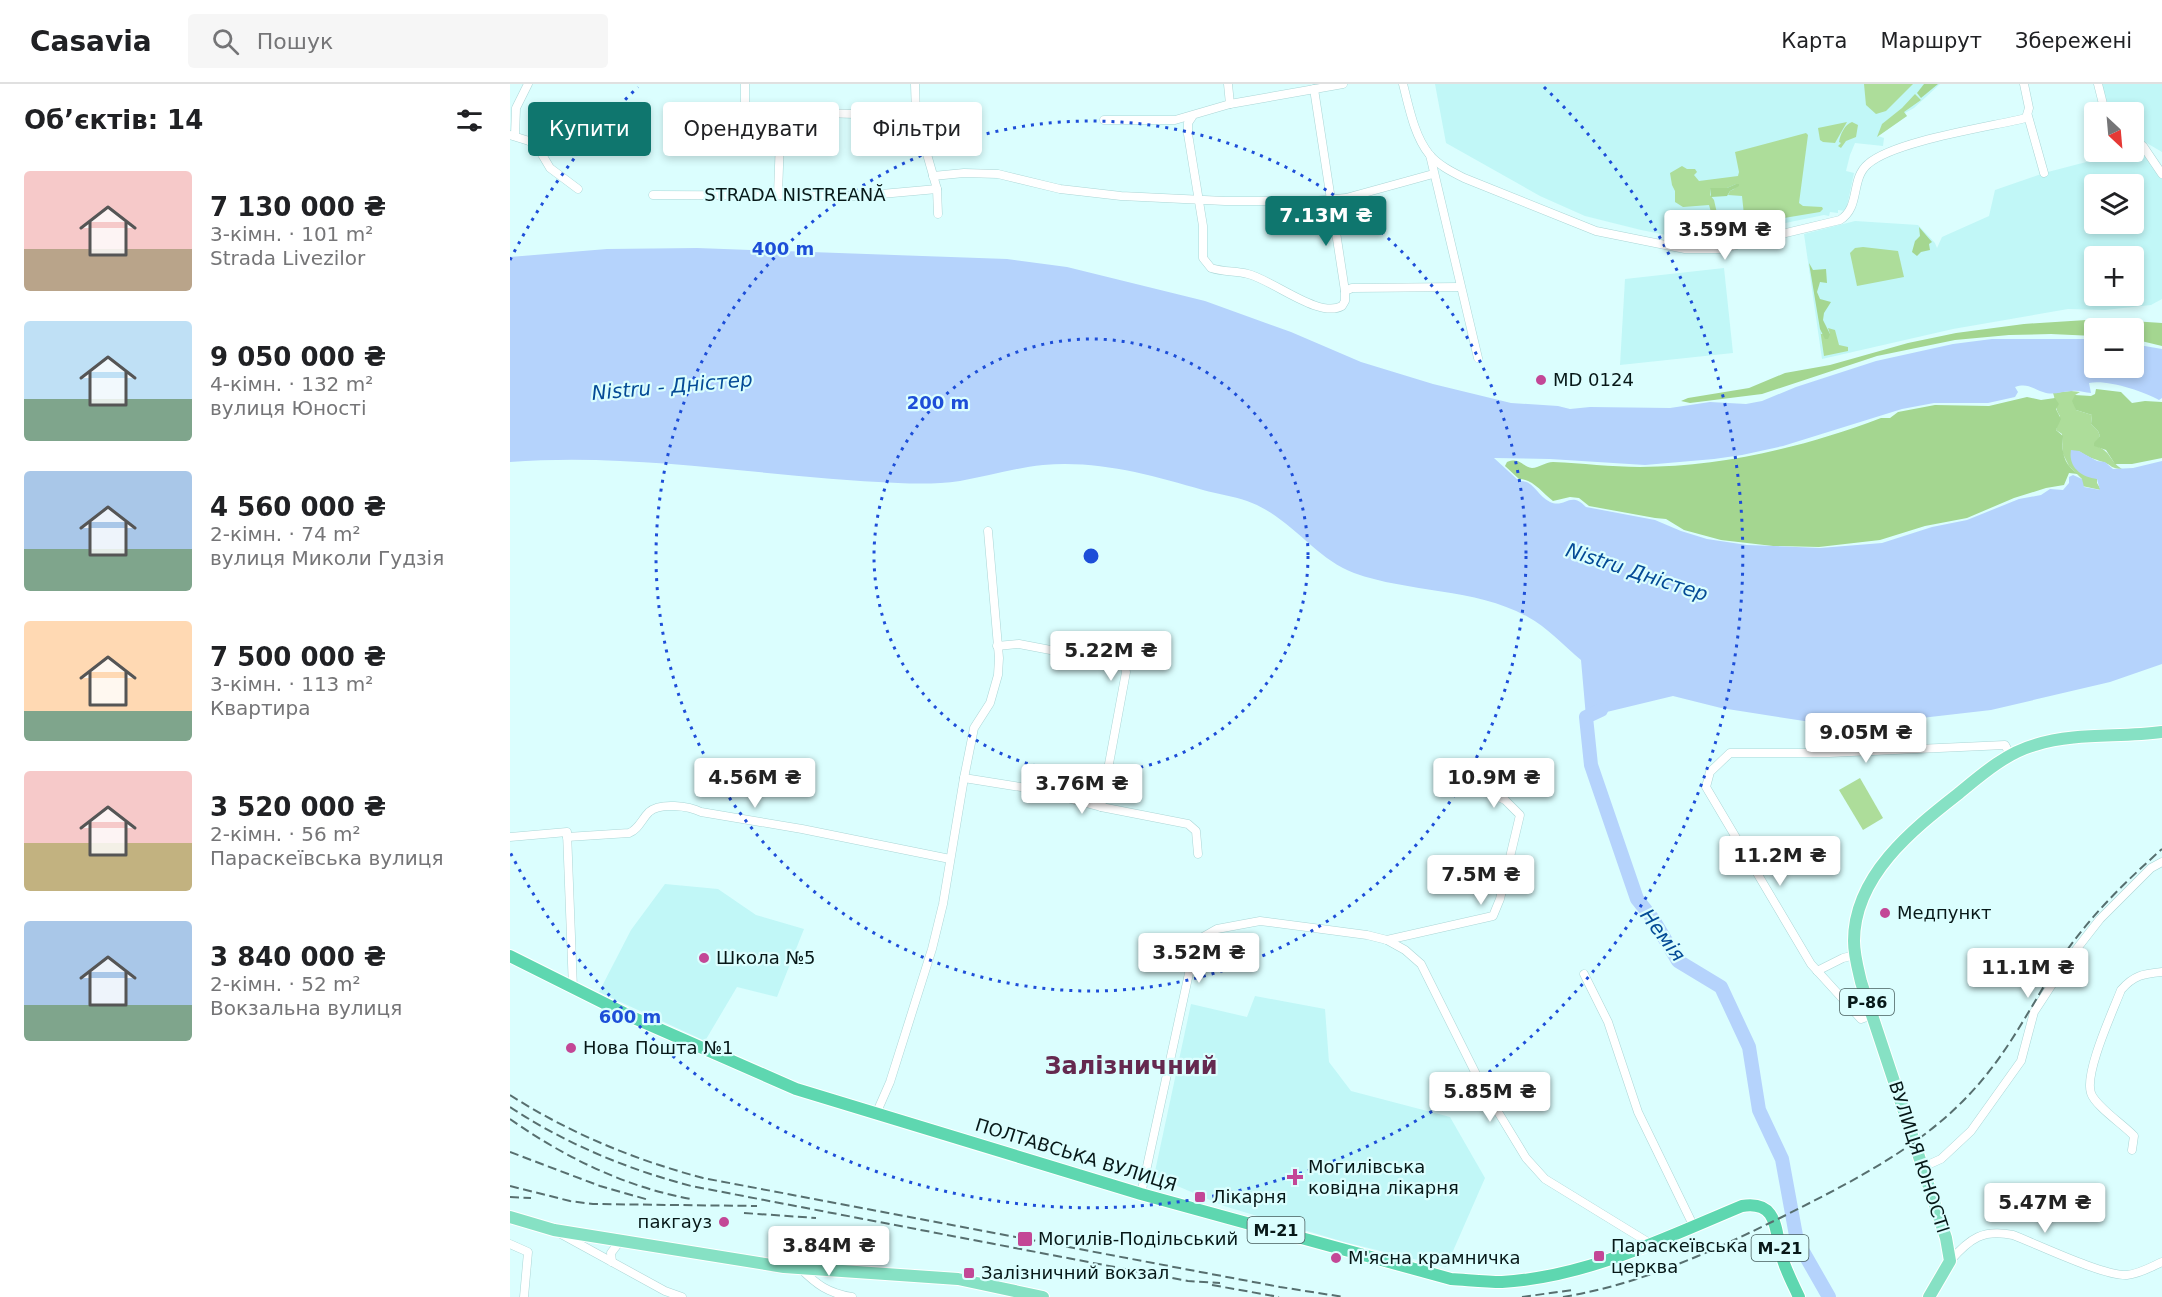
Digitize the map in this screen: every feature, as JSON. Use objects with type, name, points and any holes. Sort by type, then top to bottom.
[{"type":"highway","name":"ПОЛТАВСЬКА ВУЛИЦЯ","points":[[510,956],[573,989],[702,1049],[796,1089],[1141,1194],[1451,1279],[1501,1282],[1578,1269],[1651,1244],[1742,1206],[1757,1205],[1764,1208],[1773,1218],[1786,1268],[1799,1297]]},
{"type":"main road","name":"Р-86","points":[[2011,756],[2031,746],[2054,740],[2162,732]]},
{"type":"main road","name":"ВУЛИЦЯ ЮНОСТІ","points":[[1950,1261],[1946,1238],[1861,982],[1855,955],[1856,921],[1869,886],[1892,852],[1933,814],[1993,767],[2011,756]]},
{"type":"main road","points":[[510,1217],[554,1230],[620,1241],[800,1268],[958,1279],[1043,1297]]},
{"type":"main road","points":[[1934,1295],[1950,1261]]},
{"type":"main road","points":[[921,1277],[1019,1297]]},
{"type":"street","points":[[528,84],[516,108],[513,135],[537,146],[550,168],[578,189]]},
{"type":"street","points":[[745,84],[745,102]]},
{"type":"street","points":[[915,84],[916,102]]},
{"type":"street","points":[[1228,84],[1230,104]]},
{"type":"street","points":[[1104,120],[1175,120],[1192,117],[1230,104],[1343,84]]},
{"type":"street","points":[[1402,84],[1420,140],[1430,155],[1449,170],[1578,225],[1612,236],[1671,247],[1708,250],[1836,222],[1844,218],[1853,207],[1860,175],[1871,162],[1905,147],[2028,116]]},
{"type":"street","points":[[2024,84],[2029,104],[2028,116],[2044,173]]},
{"type":"street","points":[[2098,84],[2102,102]]},
{"type":"street","points":[[1192,117],[1188,123],[1188,134],[1203,226],[1203,258],[1207,265],[1216,270],[1249,274],[1330,310],[1342,306],[1345,301],[1314,89]]},
{"type":"street","points":[[2144,147],[2162,174]]},
{"type":"street","points":[[1430,155],[1478,358]]},
{"type":"street","points":[[778,194],[779,156]]},
{"type":"street","points":[[927,156],[937,189],[938,214]]},
{"type":"street","points":[[933,176],[964,173],[998,174],[1070,190],[1121,196],[1225,201],[1332,200],[1347,198],[1433,174]]},
{"type":"street","name":"STRADA NISTREANĂ","points":[[653,195],[868,196],[937,189]]},
{"type":"street","points":[[1344,291],[1352,288],[1460,286]]},
{"type":"street","points":[[876,1114],[890,1083],[932,949],[943,904],[974,728],[990,703],[998,675],[988,531]]},
{"type":"street","points":[[997,646],[1019,644],[1124,664],[1126,672],[1101,807]]},
{"type":"street","points":[[1872,1015],[1861,1019],[1811,964],[1706,787],[1710,772],[1730,753],[1828,753],[2005,745],[2011,756]]},
{"type":"street","points":[[964,778],[1033,789],[1101,807],[1188,824],[1196,831],[1198,854]]},
{"type":"street","points":[[1387,940],[1493,916],[1500,899],[1520,814],[1505,800],[1478,787]]},
{"type":"street","points":[[510,837],[629,833],[637,830],[652,809],[690,806],[701,812],[802,828],[950,859]]},
{"type":"street","points":[[567,834],[573,989]]},
{"type":"street","points":[[1923,1167],[1941,1159],[1971,1131],[2021,1061],[2034,1012],[2068,960],[2100,919],[2151,868],[2162,862]]},
{"type":"street","points":[[1141,1194],[1196,941],[1217,929],[1260,921],[1367,935],[1387,940],[1405,950],[1421,964],[1481,1084],[1526,1158],[1545,1179],[1651,1244]]},
{"type":"street","points":[[1817,971],[1843,958],[1855,955]]},
{"type":"street","points":[[2132,1150],[2134,1136],[2091,1094],[2092,1071],[2121,990],[2130,979],[2162,972]]},
{"type":"street","points":[[1584,974],[1608,1022],[1638,1112],[1694,1227]]},
{"type":"street","points":[[554,1230],[665,1291],[682,1297]]},
{"type":"street","points":[[1950,1261],[1962,1247],[1983,1234],[1999,1232],[2013,1235],[2101,1270],[2124,1275],[2133,1274],[2162,1262]]},
{"type":"street","points":[[612,1262],[611,1253],[620,1241]]},
{"type":"street","points":[[510,1244],[528,1252],[524,1297]]},
{"type":"street","points":[[800,1268],[823,1288],[834,1294],[852,1297]]},
{"type":"shaded area","points":[[1435,84],[1940,84],[1914,108],[1905,113],[1907,116],[1878,136],[1884,138],[1883,146],[1855,143],[1846,171],[1854,173],[1846,211],[1838,210],[1838,213],[1830,212],[1829,216],[1824,215],[1697,241],[1585,216],[1540,196],[1446,143]]},
{"type":"shaded area","points":[[2101,84],[2162,84],[2162,152],[2144,141],[2144,102],[2105,102]]},
{"type":"shaded area","points":[[2144,154],[2162,179],[2162,299],[2144,306],[2144,246],[2084,246],[2084,306],[2142,306],[2105,310],[2068,309],[1953,329],[1822,359],[1804,234],[1855,221],[1918,225],[1937,248],[1942,237],[1989,216],[1995,190],[2044,173],[2086,162],[2144,162]]},
{"type":"shaded area","points":[[1724,268],[1733,353],[1620,365],[1625,279]]},
{"type":"shaded area","name":"Школа №5","points":[[665,884],[718,889],[756,915],[804,929],[777,997],[737,987],[705,1041],[599,992],[631,930]]},
{"type":"shaded area","points":[[1255,996],[1325,1009],[1329,1062],[1351,1091],[1450,1117],[1485,1178],[1446,1267],[1344,1242],[1224,1206],[1154,1176],[1191,1004],[1247,1017]]},
{"type":"green space","points":[[1864,84],[1913,84],[1886,111],[1876,114],[1866,105]]},
{"type":"green space","points":[[1924,84],[1938,84],[1921,98],[1917,93]]},
{"type":"green space","points":[[1915,94],[1921,100],[1904,112],[1907,116],[1877,137],[1882,124]]},
{"type":"green space","points":[[1847,122],[1835,143],[1820,140],[1818,128]]},
{"type":"green space","points":[[1852,122],[1858,125],[1856,137],[1846,141],[1841,148],[1838,146],[1841,143],[1839,142],[1842,133]]},
{"type":"green space","points":[[1806,133],[1808,135],[1799,203],[1803,206],[1822,207],[1820,212],[1749,224],[1744,215],[1742,196],[1728,195],[1736,184],[1727,188],[1710,188],[1719,222],[1713,219],[1709,205],[1683,207],[1675,202],[1675,191],[1670,173],[1682,166],[1695,169],[1697,172],[1694,175],[1699,181],[1738,176],[1735,152]]},
{"type":"green space","points":[[1736,184],[1739,186],[1730,191],[1727,196],[1711,197],[1710,188],[1727,188]]},
{"type":"green space","points":[[1919,227],[1932,242],[1929,244],[1930,250],[1921,252],[1917,256],[1912,252],[1915,241],[1920,236]]},
{"type":"green space","points":[[1855,248],[1898,251],[1904,277],[1857,286],[1850,253]]},
{"type":"green space","points":[[1809,263],[1813,270],[1826,269],[1827,283],[1820,282],[1817,292],[1820,299],[1831,302],[1824,313],[1823,320],[1830,334],[1828,339],[1825,339],[1820,329]]},
{"type":"green space","points":[[2084,320],[2084,336],[2009,335],[1955,340],[1877,356],[1762,394],[1690,403],[1681,401],[1749,388],[1785,373],[1830,365],[1908,343],[1956,333],[2024,324]]},
{"type":"green space","points":[[2144,322],[2162,323],[2162,346],[2144,342]]},
{"type":"green space","points":[[1828,328],[1835,330],[1839,345],[1848,347],[1848,351],[1824,356],[1820,329],[1821,334],[1830,334]]},
{"type":"green space","points":[[2096,389],[2121,392],[2132,403],[2162,402],[2162,458],[2132,464],[2115,464],[2106,450],[2094,446],[2100,436],[2091,424],[2092,415],[2076,410],[2072,401],[2075,395],[2095,394]]},
{"type":"green space","points":[[2080,392],[2075,395],[2076,410],[2092,415],[2091,424],[2100,436],[2094,445],[2104,450],[2122,469],[2114,468],[2079,451],[2097,479],[2101,490],[2082,486],[2082,479],[2069,466],[2063,454],[2062,434],[2056,430],[2060,416],[2053,393]]},
{"type":"green space","points":[[2027,397],[2041,400],[2055,398],[2059,404],[2056,409],[2061,419],[2056,430],[2063,436],[2063,453],[2069,467],[2078,474],[2069,473],[2064,485],[2014,498],[1967,518],[1925,526],[1880,540],[1819,547],[1773,546],[1721,540],[1684,530],[1666,519],[1589,506],[1579,498],[1570,497],[1553,501],[1533,484],[1519,479],[1505,466],[1507,462],[1518,461],[1532,468],[1553,462],[1640,467],[1732,459],[1822,438],[1881,418],[1890,418],[1898,412],[1935,405],[1989,406]]},
{"type":"green space","points":[[1860,778],[1883,818],[1863,830],[1839,790]]},
{"type":"water","points":[[697,248],[1007,259],[1067,267],[1205,301],[1291,332],[1361,362],[1433,384],[1511,403],[1570,409],[1670,408],[1710,402],[1746,404],[1762,401],[1796,387],[1876,361],[1953,344],[1992,339],[2084,339],[2084,378],[2144,378],[2144,346],[2162,349],[2162,398],[2159,400],[2114,384],[2096,382],[2089,383],[2091,393],[2074,391],[2050,394],[2023,386],[2015,387],[2018,392],[2015,397],[1988,403],[1934,403],[1902,409],[1783,446],[1714,459],[1645,465],[1494,458],[1519,481],[1528,483],[1555,504],[1576,500],[1586,507],[1655,520],[1707,539],[1747,545],[1820,548],[1882,543],[1932,527],[1967,520],[2019,499],[2041,495],[2050,489],[2063,490],[2069,483],[2069,477],[2073,475],[2082,479],[2084,487],[2100,490],[2097,479],[2086,476],[2074,466],[2071,450],[2105,462],[2113,469],[2133,468],[2162,461],[2162,664],[2110,682],[1991,710],[1843,727],[1721,708],[1673,696],[1586,717],[1581,660],[1528,617],[1487,601],[1397,584],[1354,573],[1327,558],[1262,508],[1242,499],[1144,474],[1104,467],[1064,464],[1032,466],[952,482],[914,484],[607,460],[510,462],[510,257],[607,249]]},
{"type":"waterway","name":"Немія","points":[[1601,710],[1586,717],[1591,765],[1637,899],[1653,919],[1678,961],[1721,987],[1749,1047],[1759,1110],[1782,1159],[1797,1241],[1829,1297]]},
{"type":"railway","points":[[1563,1297],[1649,1275],[1731,1242],[1840,1187],[1894,1156],[1919,1138],[1966,1098],[1987,1074],[2017,1032],[2061,959],[2083,929],[2121,887],[2162,849]]},
{"type":"railway","points":[[510,1095],[532,1109],[603,1144],[652,1163],[703,1178],[1280,1287],[1344,1297]]},
{"type":"railway","points":[[510,1107],[575,1144],[644,1172],[691,1186],[1188,1281],[1220,1283]]},
{"type":"railway","points":[[510,1119],[552,1146],[596,1169],[642,1187],[691,1199]]},
{"type":"railway","points":[[510,1152],[600,1186],[649,1200]]},
{"type":"railway","points":[[510,1186],[570,1201],[593,1204],[757,1206]]},
{"type":"railway","points":[[510,1197],[531,1198]]},
{"type":"railway","points":[[744,1213],[816,1218]]},
{"type":"railway","points":[[1212,1285],[1279,1297]]},
{"type":"railway","points":[[1522,1297],[1572,1290]]},
{"type":"place","name":"MD 0124","points":[[1541,380]]},
{"type":"place","name":"Медпункт","points":[[1885,913]]},
{"type":"place","name":"Школа №5","points":[[704,958]]},
{"type":"place","name":"Нова Пошта №1","points":[[571,1048]]},
{"type":"place","name":"Могилівська ковідна лікарня","points":[[1295,1177]]},
{"type":"place","name":"Лікарня","points":[[1200,1197]]},
{"type":"place","name":"пакгауз","points":[[724,1222]]},
{"type":"place","name":"Могилів-Подільський","points":[[1025,1239]]},
{"type":"place","name":"Параскеївська церква","points":[[1599,1256]]},
{"type":"place","name":"М'ясна крамничка","points":[[1336,1258]]},
{"type":"place","name":"Залізничний вокзал","points":[[969,1273]]},
{"type":"district","name":"Залізничний","points":[[1131,1066]]},
{"type":"water label","name":"Nistru - Дністер","points":[[672,386]]},
{"type":"water label","name":"Nistru Дністер","points":[[1637,572]]}]
